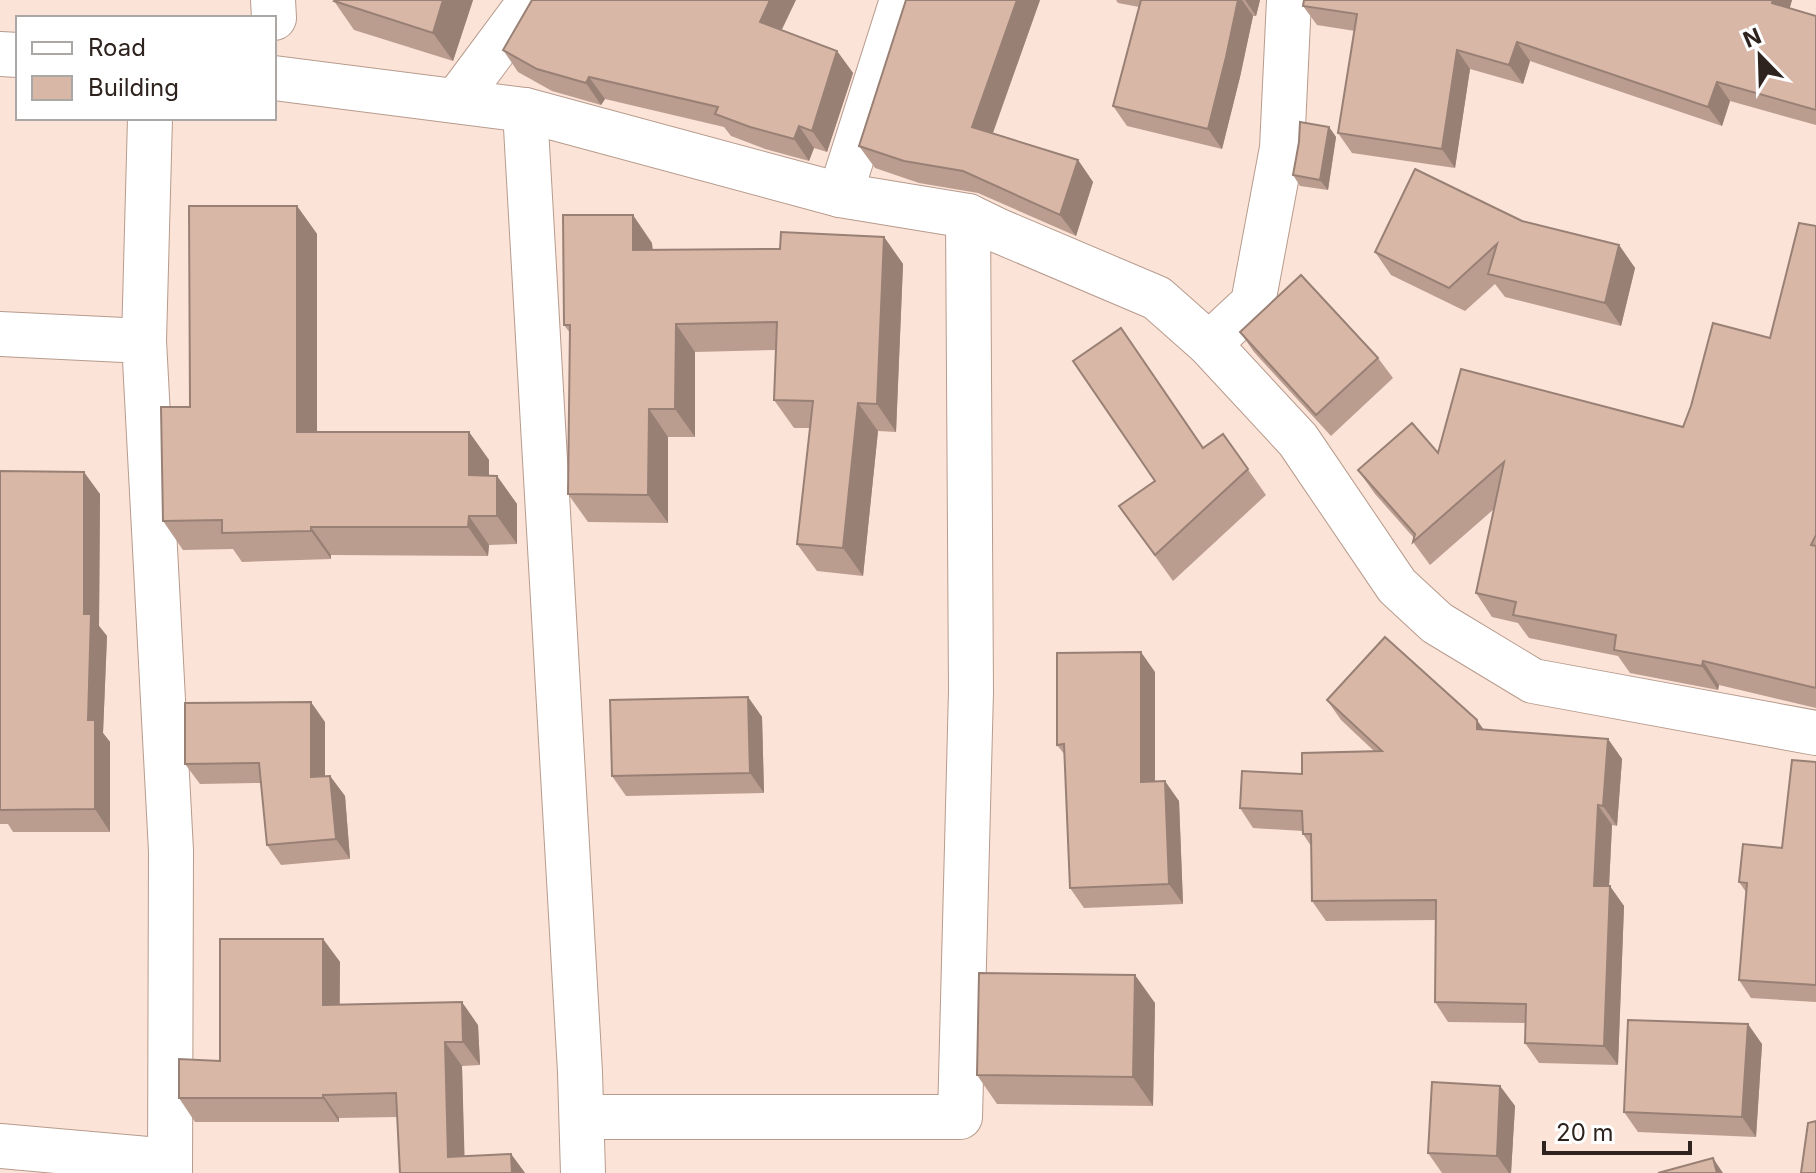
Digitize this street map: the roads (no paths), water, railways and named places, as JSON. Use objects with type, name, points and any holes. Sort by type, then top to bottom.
[{"type":"street","points":[[456,101],[531,0]]},
{"type":"street","points":[[840,195],[902,0]]},
{"type":"street","points":[[1209,344],[1253,303],[1282,148],[1289,0]]},
{"type":"street","points":[[276,78],[525,110],[840,195],[968,216],[1157,298],[1209,344],[1298,440],[1397,586],[1437,623],[1533,681],[1816,733]]},
{"type":"street","points":[[525,110],[583,1173]]},
{"type":"street","points":[[0,1146],[170,1167],[171,851],[144,341],[150,120]]},
{"type":"street","points":[[582,1117],[960,1117],[971,691],[968,216]]},
{"type":"street","points":[[0,334],[144,341]]}]
